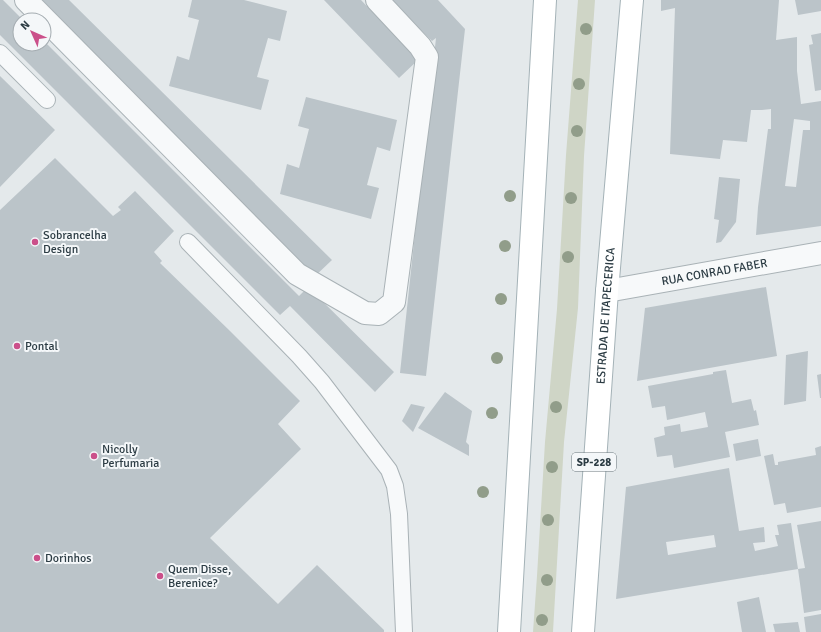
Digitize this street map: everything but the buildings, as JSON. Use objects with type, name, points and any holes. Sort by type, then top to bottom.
[{"type":"main road","points":[[509,632],[545,0]]},
{"type":"main road","name":"ESTRADA DE ITAPECERICA","points":[[583,632],[607,291],[632,0]]},
{"type":"street","points":[[26,0],[297,274],[365,313],[379,314],[394,302],[427,57],[420,46],[377,0]]},
{"type":"street","name":"RUA CONRAD FABER","points":[[607,291],[821,253]]},
{"type":"lane","points":[[0,53],[47,100]]},
{"type":"lane","points":[[188,242],[299,356],[322,382],[389,470],[395,486],[399,514],[404,632]]},
{"type":"green space","points":[[578,0],[595,0],[584,156],[578,308],[564,442],[553,632],[533,632],[545,442],[557,309],[566,155]]},
{"type":"place","name":"Sobrancelha Design","points":[[35,242]]},
{"type":"place","name":"Pontal","points":[[17,346]]},
{"type":"place","name":"Nicolly Perfumaria","points":[[94,456]]},
{"type":"place","name":"Dorinhos","points":[[37,558]]},
{"type":"place","name":"Quem Disse, Berenice?","points":[[160,576]]}]
